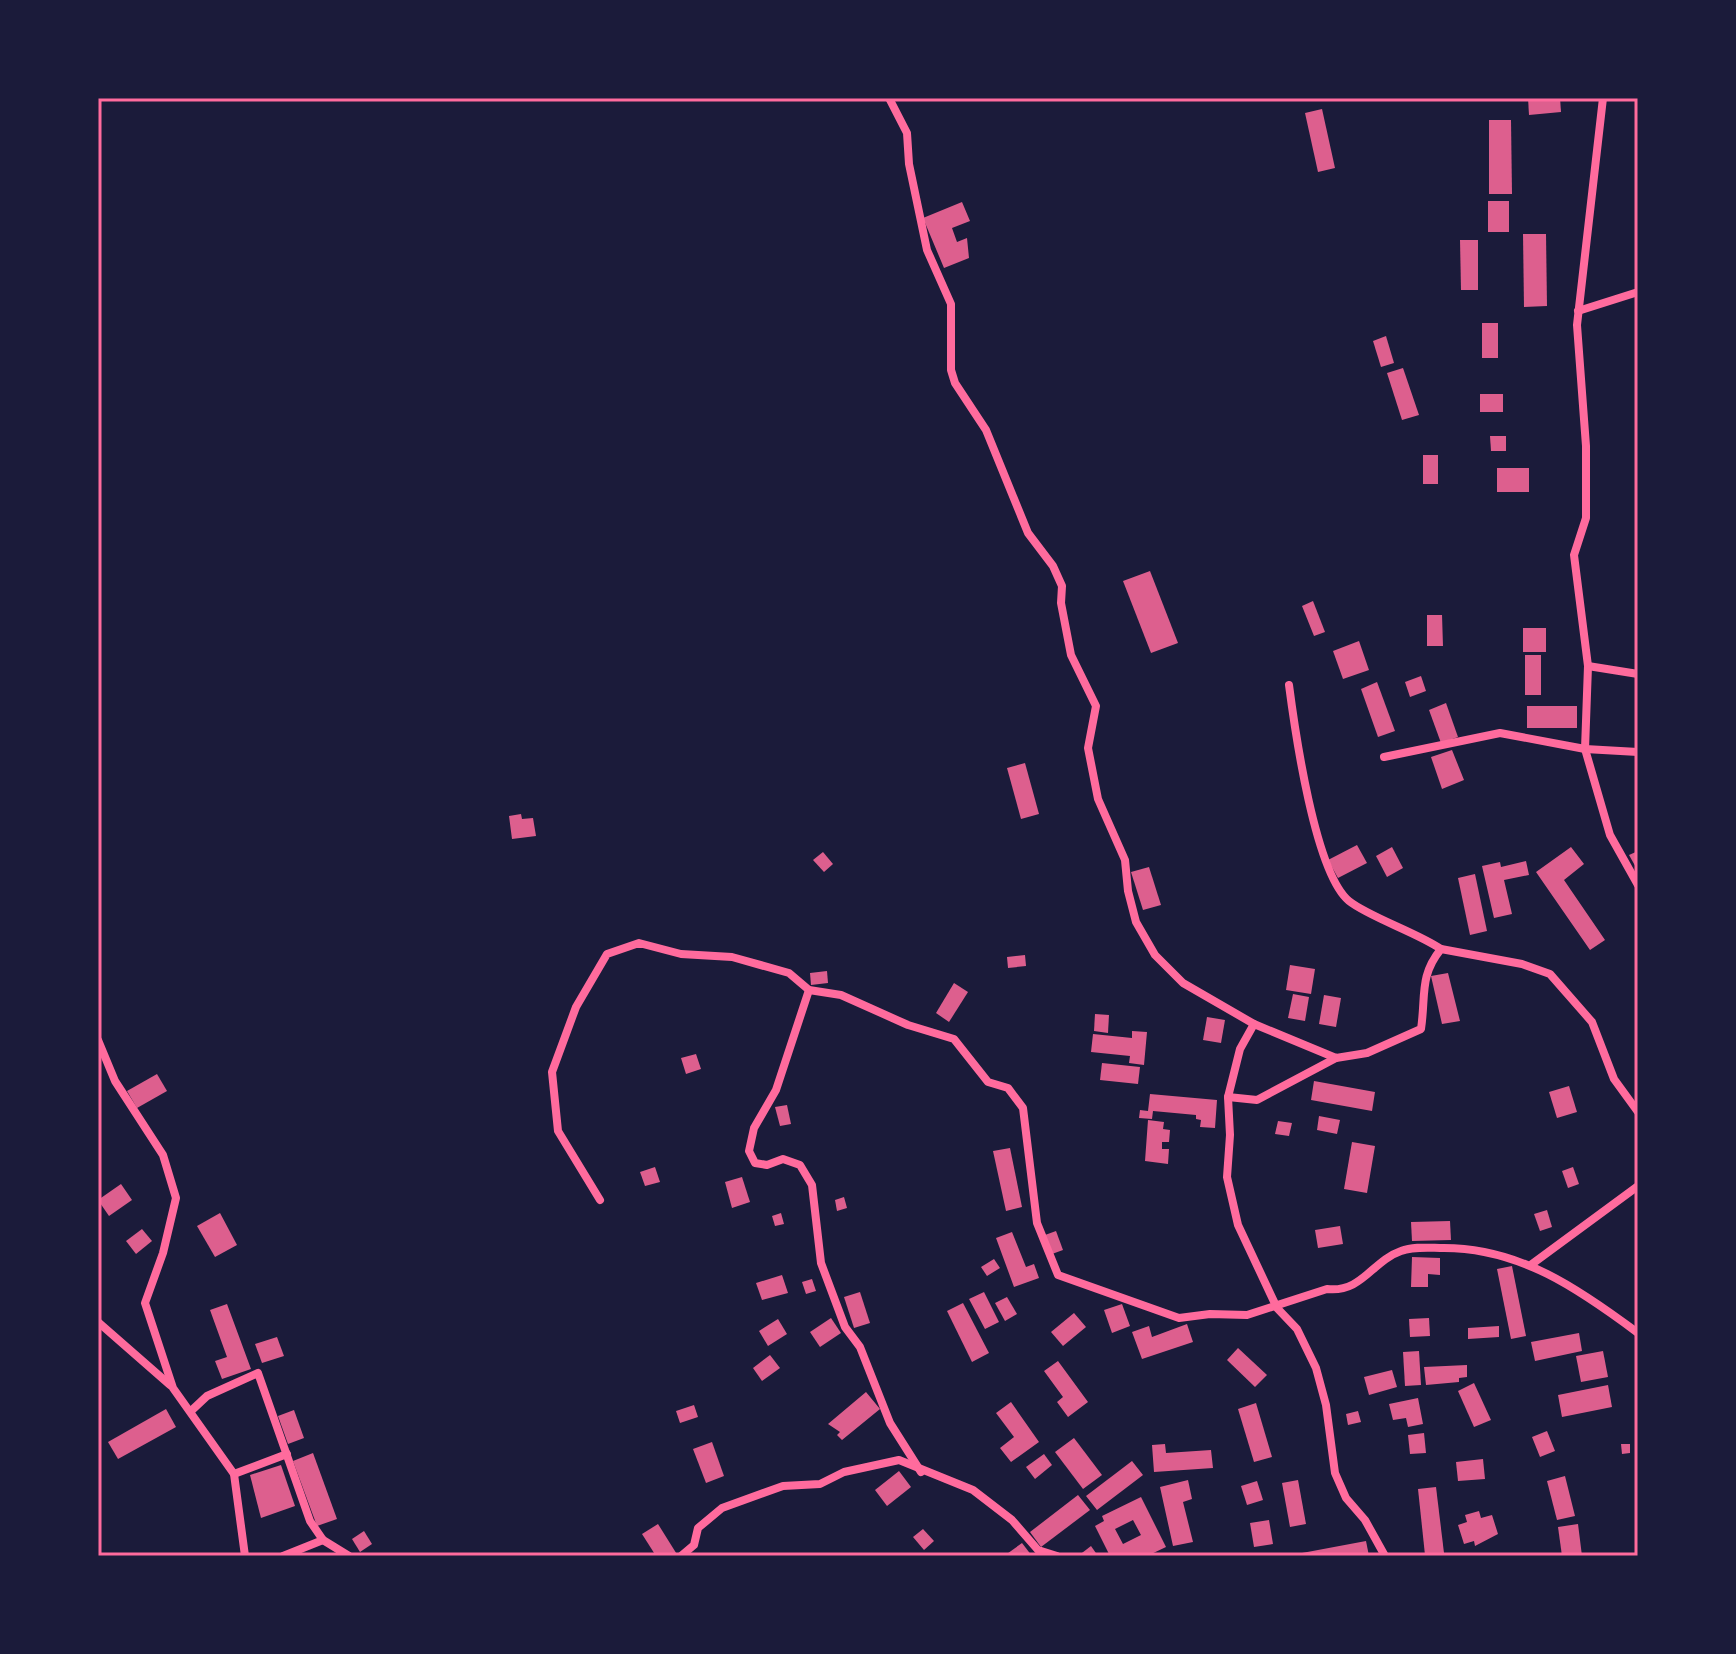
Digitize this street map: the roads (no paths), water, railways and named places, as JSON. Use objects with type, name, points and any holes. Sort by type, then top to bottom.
[{"type":"street","points":[[889,98],[907,133],[909,164],[927,250],[951,304],[951,370],[955,383],[986,430],[1028,533],[1053,566],[1062,586],[1061,603],[1071,655],[1096,706],[1088,748],[1098,799],[1125,860],[1128,891],[1136,922],[1155,955],[1183,983],[1254,1024],[1336,1058]]},
{"type":"street","points":[[1603,98],[1578,311],[1586,446],[1586,518],[1574,555],[1588,666],[1585,749],[1610,835],[1638,885]]},
{"type":"street","points":[[1578,311],[1638,292]]},
{"type":"street","points":[[1588,666],[1638,674]]},
{"type":"street","points":[[1289,685],[1300,767],[1334,883],[1350,902],[1441,949],[1522,964],[1550,974],[1592,1022],[1614,1079],[1638,1112]]},
{"type":"street","points":[[1384,757],[1500,733],[1585,749],[1638,752]]},
{"type":"street","points":[[600,1200],[558,1131],[552,1072],[576,1007],[607,954],[639,943],[681,954],[732,957],[789,973],[809,990],[841,995],[908,1025],[954,1039],[988,1082],[1008,1088],[1023,1108],[1037,1223],[1058,1275],[1179,1318],[1210,1314],[1247,1315],[1277,1308],[1327,1289],[1340,1290],[1355,1285],[1389,1257],[1411,1248],[1491,1252],[1532,1264],[1599,1303],[1638,1333]]},
{"type":"street","points":[[1228,1097],[1257,1100],[1336,1058],[1367,1053],[1421,1029],[1425,1004],[1424,980],[1428,964],[1441,949]]},
{"type":"street","points":[[809,990],[776,1090],[754,1128],[749,1151],[755,1163],[767,1165],[783,1159],[800,1165],[812,1185],[821,1263],[845,1327],[860,1347],[890,1423],[921,1472]]},
{"type":"street","points":[[1254,1024],[1240,1049],[1228,1097],[1230,1135],[1227,1177],[1238,1225],[1277,1308],[1297,1329],[1316,1368],[1326,1405],[1335,1473],[1346,1498],[1365,1520],[1385,1556]]},
{"type":"street","points":[[98,1040],[115,1081],[163,1155],[176,1198],[163,1253],[145,1303],[173,1388]]},
{"type":"street","points":[[1532,1264],[1638,1186]]},
{"type":"street","points":[[98,1322],[173,1388],[234,1474],[245,1556]]},
{"type":"street","points":[[191,1411],[207,1396],[258,1373],[310,1521],[323,1540],[349,1556]]},
{"type":"street","points":[[234,1474],[287,1454]]},
{"type":"street","points":[[681,1556],[694,1545],[698,1528],[722,1508],[783,1486],[820,1484],[844,1472],[899,1460],[921,1472],[973,1490],[1012,1520],[1038,1550],[1057,1556]]},
{"type":"street","points":[[283,1556],[323,1540]]}]
